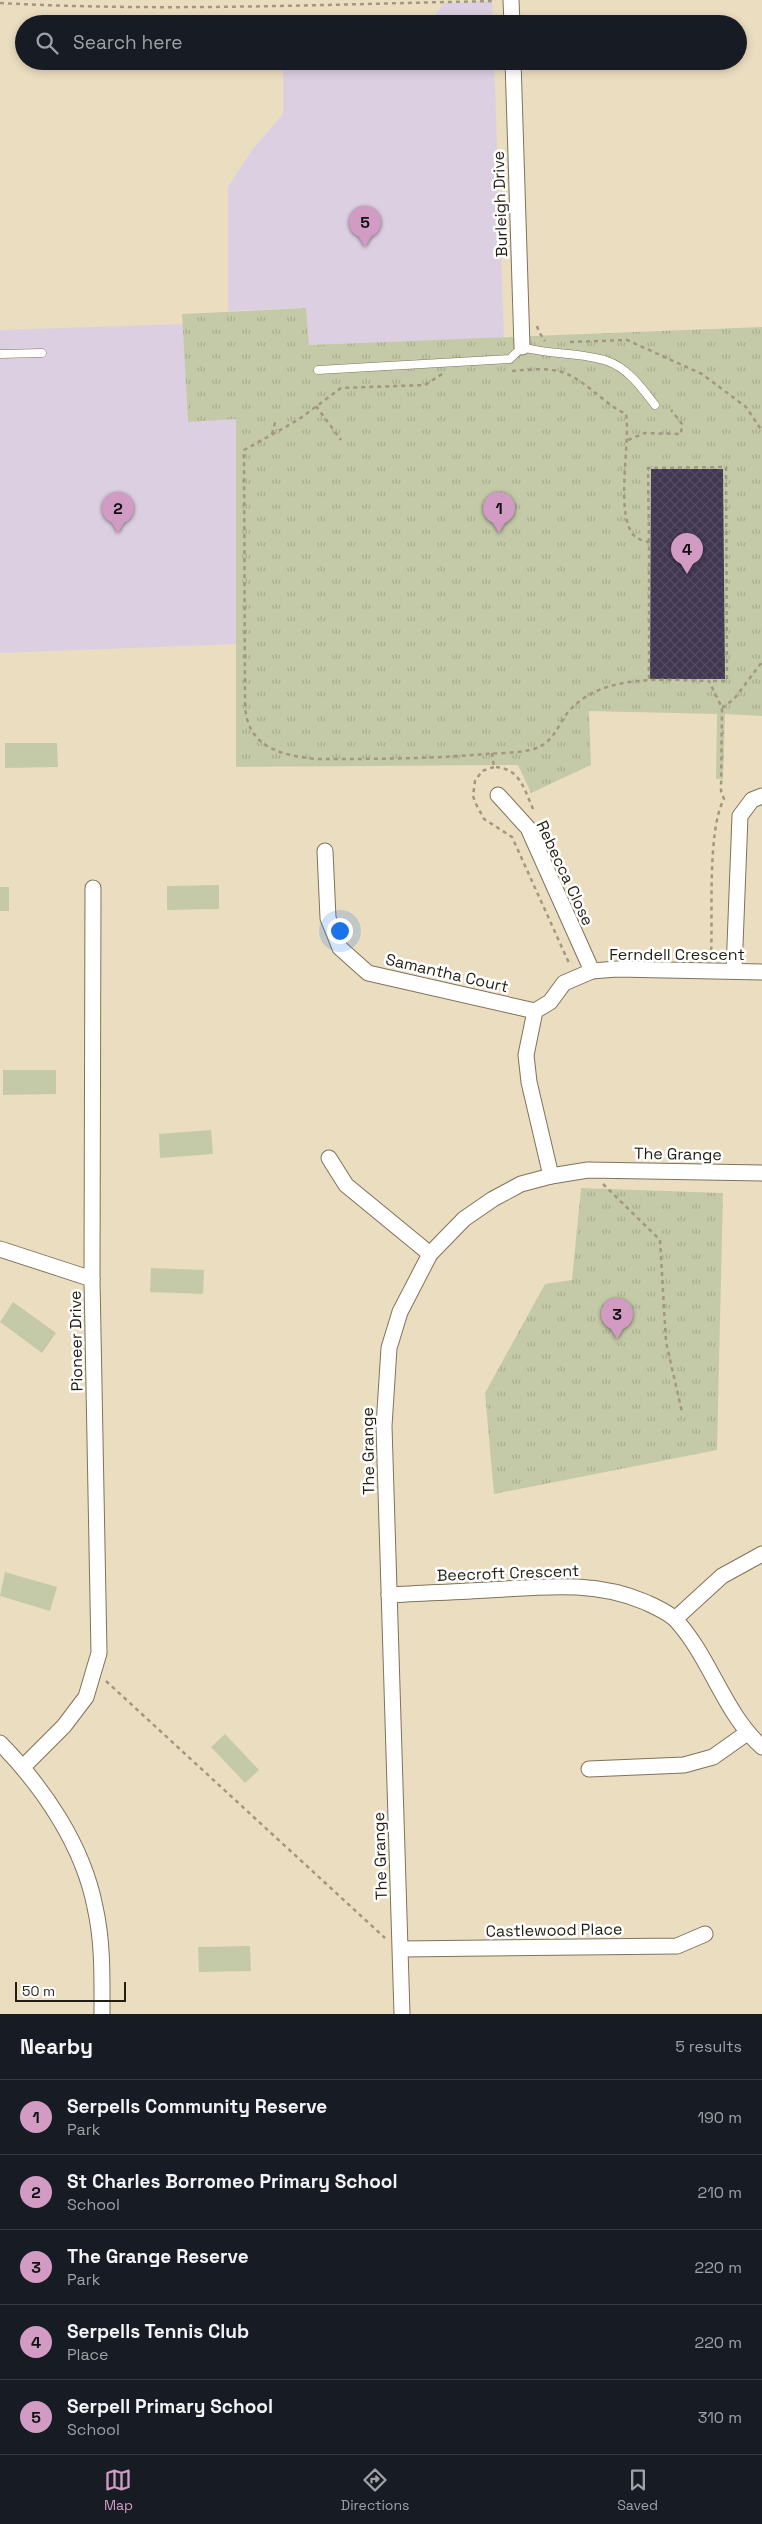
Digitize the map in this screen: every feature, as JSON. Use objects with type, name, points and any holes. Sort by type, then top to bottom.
[{"type":"street","points":[[511,0],[512,15]]},
{"type":"street","name":"Burleigh Drive","points":[[513,70],[522,347]]},
{"type":"street","name":"Rebecca Close","points":[[498,795],[528,828],[592,972]]},
{"type":"street","points":[[734,971],[740,816],[752,800],[762,796]]},
{"type":"street","name":"Samantha Court","points":[[325,851],[328,918],[340,948],[368,973],[535,1011]]},
{"type":"street","name":"Pioneer Drive","points":[[23,1766],[64,1726],[86,1697],[99,1653],[92,1280],[93,888]]},
{"type":"street","name":"Ferndell Crescent","points":[[535,1011],[550,1002],[564,983],[592,972],[617,969],[762,972]]},
{"type":"street","points":[[535,1011],[526,1055],[528,1082],[551,1176]]},
{"type":"street","points":[[329,1158],[346,1185],[430,1254]]},
{"type":"street","name":"The Grange","points":[[402,2014],[384,1426],[388,1348],[400,1312],[430,1254],[464,1219],[493,1199],[521,1184],[551,1176],[588,1170],[762,1173]]},
{"type":"street","points":[[0,1248],[92,1280]]},
{"type":"street","points":[[674,1619],[722,1576],[762,1554]]},
{"type":"street","name":"Beecroft Crescent","points":[[389,1595],[566,1586],[621,1592],[665,1611],[674,1619],[698,1650],[727,1703],[747,1733],[762,1748]]},
{"type":"street","points":[[588,1769],[684,1765],[713,1757],[747,1733]]},
{"type":"street","points":[[0,1743],[23,1766],[76,1850],[95,1906],[102,1957],[102,2014]]},
{"type":"street","name":"Castlewood Place","points":[[401,1949],[677,1946],[705,1934]]},
{"type":"lane","points":[[318,370],[510,359],[522,347],[542,352],[607,361],[637,380],[655,405]]},
{"type":"lane","points":[[0,354],[42,353]]},
{"type":"path","points":[[0,3],[108,8],[366,5],[511,0]]},
{"type":"path","points":[[528,325],[537,324],[539,332],[545,341],[553,342]]},
{"type":"path","points":[[560,342],[627,340],[702,374],[746,407],[762,431]]},
{"type":"path","points":[[511,371],[552,370],[563,373],[582,383],[613,408],[626,414],[628,440],[625,510],[630,530],[638,539],[649,542]]},
{"type":"path","points":[[443,374],[425,385],[341,388],[316,406],[244,450],[245,717],[254,734],[268,747],[294,756],[315,759],[376,760],[451,757],[535,748],[547,742],[559,730],[568,712],[583,698],[604,688],[649,680],[727,681],[726,467],[648,468],[649,680]]},
{"type":"path","points":[[316,406],[341,440]]},
{"type":"path","points":[[628,440],[645,434],[681,434],[682,424],[670,410]]},
{"type":"path","points":[[272,434],[276,419]]},
{"type":"path","points":[[722,708],[734,699],[762,662]]},
{"type":"path","points":[[702,955],[712,956],[714,833],[718,809],[724,799],[720,791],[722,708],[709,681]]},
{"type":"path","points":[[588,1170],[660,1240],[666,1342],[682,1412]]},
{"type":"path","points":[[95,1671],[380,1935],[401,1949]]},
{"type":"shaded area","points":[[492,1],[493,15],[435,15],[444,3]]},
{"type":"shaded area","points":[[283,70],[494,70],[504,338],[308,345],[306,308],[228,311],[228,187],[252,150],[283,114]]},
{"type":"shaded area","points":[[183,324],[188,422],[236,418],[236,644],[0,653],[0,330]]},
{"type":"green space","points":[[306,308],[309,345],[762,327],[762,716],[725,714],[723,779],[716,779],[717,714],[589,711],[591,765],[531,793],[518,765],[236,767],[236,419],[188,422],[182,314]]},
{"type":"green space","points":[[5,743],[57,743],[58,767],[5,768]]},
{"type":"green space","points":[[219,885],[219,909],[167,910],[167,886]]},
{"type":"green space","points":[[0,887],[9,887],[9,911],[0,911]]},
{"type":"green space","points":[[3,1070],[56,1070],[56,1094],[3,1095]]},
{"type":"green space","points":[[211,1130],[213,1154],[160,1158],[159,1134]]},
{"type":"green space","points":[[581,1188],[723,1193],[717,1450],[494,1494],[485,1393],[545,1284],[572,1280]]},
{"type":"green space","points":[[151,1268],[204,1270],[203,1294],[150,1292]]},
{"type":"green space","points":[[13,1302],[56,1333],[42,1353],[0,1322]]},
{"type":"green space","points":[[5,1572],[57,1587],[50,1611],[0,1596]]},
{"type":"green space","points":[[225,1734],[259,1770],[245,1783],[211,1747]]},
{"type":"green space","points":[[250,1946],[251,1971],[199,1972],[198,1947]]},
{"type":"building","points":[[651,469],[723,469],[725,679],[650,679]]},
{"type":"place","name":"Serpell Primary School","points":[[365,247]]},
{"type":"place","name":"St Charles Borromeo Primary School","points":[[118,533]]},
{"type":"place","name":"Serpells Community Reserve","points":[[499,533]]},
{"type":"place","name":"Serpells Tennis Club","points":[[687,574]]},
{"type":"place","name":"The Grange Reserve","points":[[617,1339]]}]
